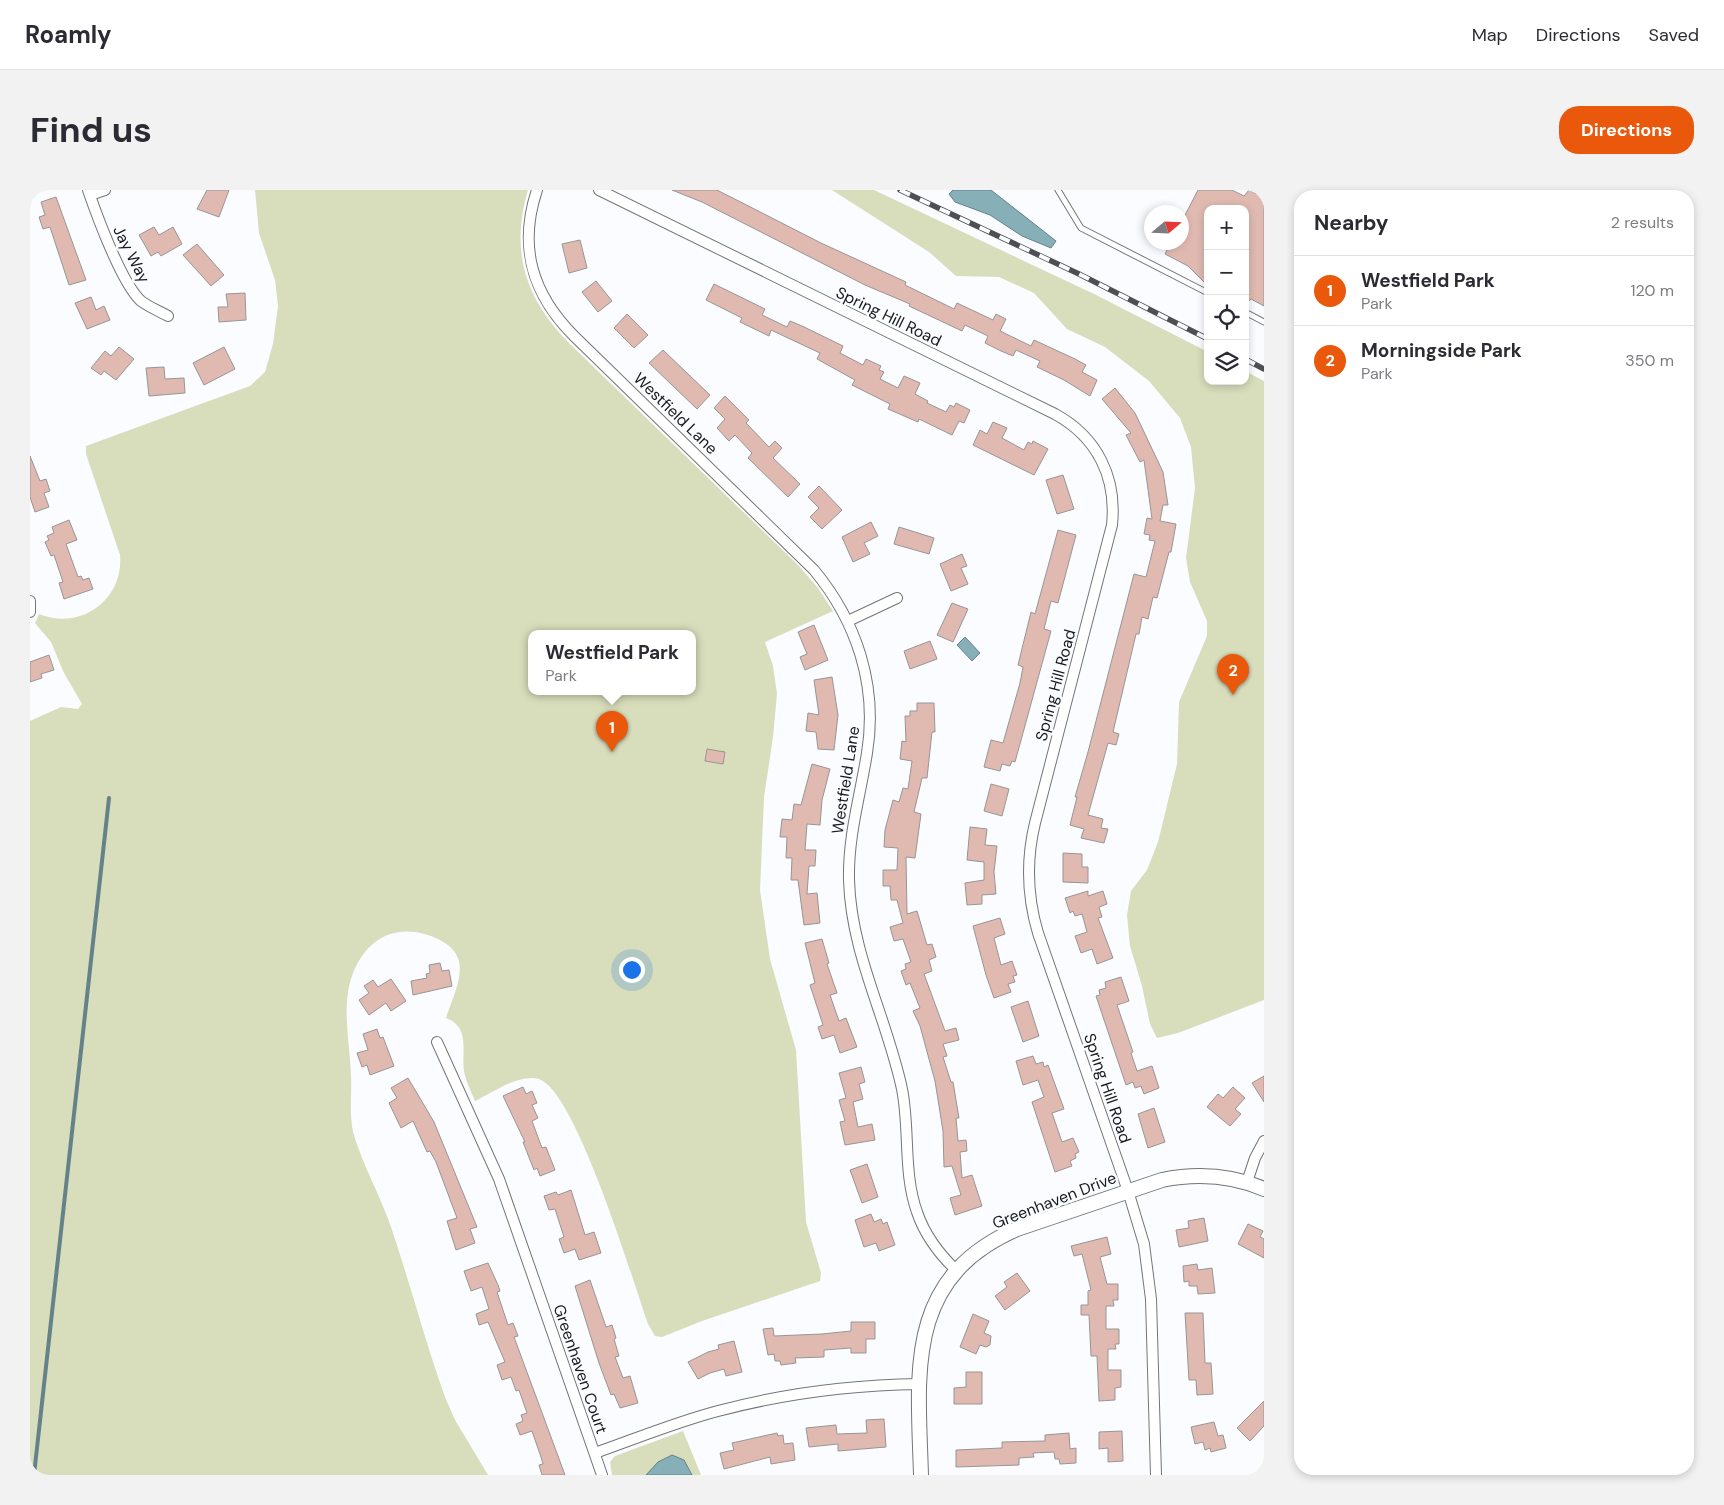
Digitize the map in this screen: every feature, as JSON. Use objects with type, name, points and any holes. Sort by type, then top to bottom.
[{"type":"street","points":[[89,193],[105,190]]},
{"type":"street","name":"Westfield Lane","points":[[537,190],[530,215],[529,248],[535,277],[549,307],[574,336],[801,556],[824,582],[848,621],[864,663],[870,714],[867,753],[850,840],[849,880],[854,927],[861,961],[892,1049],[902,1089],[908,1123],[910,1179],[915,1206],[922,1225],[934,1247],[957,1271]]},
{"type":"street","name":"Spring Hill Road","points":[[599,190],[1049,411],[1080,430],[1101,458],[1112,493],[1112,525],[1035,822],[1029,852],[1028,875],[1030,900],[1036,924],[1128,1191],[1144,1244],[1150,1280],[1156,1475]]},
{"type":"street","name":"Jay Way","points":[[89,193],[107,239],[135,294],[145,304],[168,316]]},
{"type":"street","points":[[848,621],[897,598]]},
{"type":"street","points":[[30,602],[30,612]]},
{"type":"street","name":"Greenhaven Court","points":[[438,1042],[499,1179],[595,1454],[689,1420],[741,1406],[853,1387],[919,1384]]},
{"type":"street","points":[[1247,1182],[1255,1158],[1264,1141]]},
{"type":"street","name":"Greenhaven Drive","points":[[921,1475],[920,1350],[928,1321],[938,1299],[957,1271],[982,1248],[1009,1233],[1162,1180],[1187,1176],[1212,1176],[1247,1182],[1264,1189]]},
{"type":"street","points":[[595,1454],[602,1475]]},
{"type":"lane","points":[[1058,190],[1082,228],[1204,291]]},
{"type":"lane","points":[[1249,314],[1264,322]]},
{"type":"green space","points":[[255,190],[528,190],[521,235],[522,256],[526,276],[544,312],[557,330],[798,565],[818,588],[833,611],[765,642],[773,666],[777,694],[764,797],[760,890],[770,959],[796,1050],[806,1222],[821,1273],[820,1281],[702,1321],[662,1337],[655,1336],[648,1324],[602,1190],[570,1116],[554,1091],[539,1079],[531,1078],[514,1081],[475,1101],[464,1071],[462,1034],[454,1022],[446,1018],[458,980],[460,969],[458,959],[453,950],[443,942],[428,935],[398,932],[374,942],[365,952],[357,963],[348,992],[347,1023],[353,1132],[391,1227],[445,1397],[455,1420],[488,1475],[30,1475],[30,721],[61,707],[78,709],[82,704],[64,673],[51,642],[35,623],[39,614],[54,618],[70,618],[84,615],[96,608],[107,598],[115,586],[119,571],[120,555],[86,454],[86,446],[250,386],[265,372],[273,344],[278,306],[275,280],[259,233]]},
{"type":"green space","points":[[832,190],[874,190],[1094,294],[1204,350],[1204,385],[1249,385],[1249,373],[1264,381],[1264,1000],[1178,1033],[1157,1038],[1150,1024],[1142,986],[1130,946],[1127,915],[1131,891],[1147,870],[1158,842],[1177,764],[1179,702],[1207,636],[1207,621],[1190,582],[1186,558],[1195,488],[1191,447],[1180,418],[1149,381],[1105,347],[1067,329],[1034,293],[999,277],[956,276],[929,252]]},
{"type":"green space","points":[[683,1431],[701,1475],[612,1475],[610,1462],[615,1456]]},
{"type":"water","points":[[953,190],[991,190],[1056,241],[1051,248],[1022,236],[990,215],[955,202],[949,194]]},
{"type":"water","points":[[965,637],[980,653],[972,661],[957,645]]},
{"type":"water","points":[[672,1455],[684,1460],[692,1475],[646,1475],[658,1462]]},
{"type":"building","points":[[207,190],[229,190],[219,217],[197,209]]},
{"type":"building","points":[[672,190],[717,190],[821,243],[906,282],[905,285],[954,309],[957,303],[993,320],[996,314],[1006,319],[1000,331],[1031,346],[1034,340],[1086,365],[1082,372],[1097,380],[1090,396],[1064,380],[1037,367],[1040,361],[1016,350],[1013,356],[1001,351],[985,343],[988,336],[965,325],[962,331],[909,306],[910,304],[865,285],[702,202]]},
{"type":"building","points":[[1198,190],[1232,190],[1244,196],[1249,190],[1264,198],[1264,306],[1251,299],[1249,301],[1249,205],[1204,205],[1204,282],[1188,266],[1165,254],[1167,250],[1189,250],[1189,207]]},
{"type":"building","points":[[56,197],[86,280],[69,285],[50,227],[43,229],[39,217],[45,215],[41,202]]},
{"type":"building","points":[[154,227],[159,235],[173,227],[182,244],[161,256],[158,252],[151,256],[139,235]]},
{"type":"building","points":[[580,240],[587,268],[569,273],[562,244]]},
{"type":"building","points":[[197,244],[224,275],[211,286],[183,255]]},
{"type":"building","points":[[596,281],[612,301],[598,312],[582,292]]},
{"type":"building","points":[[714,284],[765,309],[762,315],[787,327],[790,321],[843,346],[840,353],[863,365],[866,359],[881,366],[879,370],[884,372],[880,379],[898,388],[904,376],[920,383],[915,394],[928,401],[927,403],[946,412],[950,405],[954,407],[956,403],[970,410],[964,423],[959,421],[952,435],[919,419],[918,422],[888,409],[890,404],[852,385],[855,380],[817,359],[820,353],[771,330],[769,336],[740,322],[742,318],[706,300]]},
{"type":"building","points":[[245,293],[246,320],[219,322],[218,307],[228,307],[226,294]]},
{"type":"building","points":[[91,297],[96,310],[104,306],[110,320],[87,329],[75,303]]},
{"type":"building","points":[[627,314],[648,335],[634,348],[614,328]]},
{"type":"building","points":[[119,347],[134,359],[116,380],[104,371],[101,375],[91,368],[105,351],[111,356]]},
{"type":"building","points":[[224,347],[235,369],[204,385],[193,363]]},
{"type":"building","points":[[663,350],[710,395],[697,409],[649,363]]},
{"type":"building","points":[[164,367],[165,379],[184,378],[185,393],[149,396],[146,368]]},
{"type":"building","points":[[1115,388],[1135,413],[1163,472],[1168,505],[1163,505],[1160,521],[1176,524],[1171,552],[1169,552],[1157,598],[1153,597],[1148,619],[1142,617],[1139,634],[1136,634],[1113,732],[1119,734],[1116,745],[1108,743],[1088,815],[1103,819],[1101,828],[1108,829],[1104,843],[1081,838],[1084,829],[1070,825],[1077,797],[1075,797],[1134,574],[1146,577],[1155,541],[1149,540],[1150,535],[1144,534],[1147,518],[1152,519],[1144,460],[1140,462],[1126,435],[1131,433],[1102,399]]},
{"type":"building","points":[[725,396],[749,420],[746,423],[769,447],[775,441],[782,448],[773,458],[800,484],[788,497],[748,458],[752,453],[735,435],[729,441],[717,428],[725,419],[714,408]]},
{"type":"building","points":[[993,422],[1007,428],[1002,438],[1024,450],[1028,442],[1032,444],[1033,441],[1048,449],[1034,475],[973,445],[980,430],[987,434]]},
{"type":"building","points":[[30,456],[40,481],[46,479],[50,491],[44,493],[49,507],[35,512],[30,497]]},
{"type":"building","points":[[1063,475],[1074,509],[1057,514],[1046,480]]},
{"type":"building","points":[[819,486],[842,510],[822,529],[810,517],[819,508],[808,497]]},
{"type":"building","points":[[69,520],[77,540],[66,544],[78,577],[81,576],[83,580],[89,578],[93,589],[64,599],[59,583],[63,582],[54,555],[51,556],[45,542],[49,540],[47,536],[54,533],[52,527]]},
{"type":"building","points":[[871,522],[878,536],[864,543],[870,554],[853,562],[842,537]]},
{"type":"building","points":[[899,527],[934,538],[929,554],[894,544]]},
{"type":"building","points":[[1058,530],[1076,535],[1058,603],[1051,601],[1044,629],[1051,631],[1015,762],[1012,761],[1010,766],[1002,764],[1000,771],[984,767],[991,740],[1003,743],[1020,683],[1023,667],[1018,665],[1031,612],[1035,614]]},
{"type":"building","points":[[962,554],[967,566],[961,568],[968,584],[951,591],[940,564]]},
{"type":"building","points":[[952,603],[968,609],[953,642],[937,635]]},
{"type":"building","points":[[814,625],[828,660],[805,670],[800,657],[807,654],[798,632]]},
{"type":"building","points":[[930,641],[937,659],[910,669],[904,651]]},
{"type":"building","points":[[49,655],[54,670],[41,674],[42,678],[30,682],[30,662]]},
{"type":"building","points":[[832,677],[838,715],[834,750],[818,749],[816,732],[806,731],[808,713],[819,715],[814,680]]},
{"type":"building","points":[[917,703],[934,703],[935,732],[932,732],[927,778],[922,778],[914,812],[921,814],[915,858],[906,857],[907,914],[917,911],[927,945],[932,944],[936,957],[929,960],[932,971],[924,974],[945,1031],[956,1028],[959,1040],[943,1044],[947,1056],[943,1057],[951,1082],[953,1082],[959,1118],[956,1118],[958,1141],[966,1140],[967,1151],[960,1152],[962,1178],[972,1175],[982,1206],[955,1215],[950,1198],[961,1195],[952,1166],[944,1167],[943,1131],[935,1081],[920,1026],[913,1011],[920,1008],[910,983],[906,985],[901,971],[906,969],[905,964],[911,962],[903,939],[894,941],[890,927],[903,923],[897,900],[891,900],[890,886],[883,886],[883,870],[897,870],[898,848],[884,847],[885,830],[893,800],[899,802],[903,788],[908,789],[912,761],[900,759],[902,741],[906,742],[905,716],[910,716],[910,711],[917,711]]},
{"type":"building","points":[[707,749],[725,752],[723,764],[705,761]]},
{"type":"building","points":[[812,764],[830,769],[822,800],[820,825],[807,824],[805,850],[816,850],[815,866],[809,866],[807,894],[817,893],[820,923],[804,925],[798,880],[791,880],[792,858],[786,858],[787,837],[780,837],[782,819],[792,820],[794,804],[801,805]]},
{"type":"building","points":[[991,784],[1009,789],[1002,816],[984,811]]},
{"type":"building","points":[[970,827],[987,829],[985,845],[997,846],[994,872],[996,894],[982,895],[982,904],[967,905],[965,883],[984,880],[984,862],[967,860]]},
{"type":"building","points":[[1063,853],[1082,854],[1082,867],[1088,867],[1088,883],[1063,882]]},
{"type":"building","points":[[1088,891],[1088,896],[1103,891],[1107,904],[1099,907],[1102,917],[1098,918],[1113,958],[1097,964],[1092,949],[1081,953],[1075,936],[1087,932],[1082,914],[1075,916],[1073,911],[1070,913],[1065,898]]},
{"type":"building","points":[[1000,918],[1005,934],[994,938],[1001,965],[1012,961],[1017,975],[1013,976],[1015,982],[1008,984],[1011,992],[994,998],[973,926]]},
{"type":"building","points":[[822,939],[829,963],[827,964],[837,993],[830,995],[839,1021],[846,1018],[857,1047],[840,1053],[834,1035],[822,1039],[818,1027],[823,1025],[810,985],[815,983],[805,943]]},
{"type":"building","points":[[440,963],[442,971],[449,970],[452,986],[413,995],[411,981],[427,978],[426,974],[430,973],[429,965]]},
{"type":"building","points":[[1121,977],[1129,1001],[1117,1005],[1133,1052],[1131,1053],[1137,1071],[1152,1066],[1159,1088],[1144,1094],[1141,1086],[1135,1088],[1133,1082],[1126,1085],[1096,996],[1100,995],[1099,990],[1106,988],[1105,982]]},
{"type":"building","points":[[391,979],[406,1001],[391,1011],[386,1003],[369,1015],[359,1000],[369,993],[364,986],[373,980],[378,987]]},
{"type":"building","points":[[1028,1001],[1039,1036],[1023,1042],[1011,1007]]},
{"type":"building","points":[[377,1029],[380,1038],[383,1037],[394,1066],[370,1075],[367,1065],[362,1067],[357,1053],[368,1050],[363,1034]]},
{"type":"building","points":[[1033,1056],[1036,1064],[1043,1062],[1044,1067],[1048,1065],[1064,1109],[1052,1113],[1062,1142],[1073,1138],[1079,1152],[1075,1154],[1076,1158],[1070,1161],[1072,1166],[1055,1172],[1032,1102],[1044,1097],[1038,1080],[1023,1085],[1016,1061]]},
{"type":"building","points":[[861,1067],[865,1082],[859,1084],[863,1099],[853,1102],[858,1127],[872,1124],[875,1140],[845,1145],[840,1122],[845,1121],[839,1100],[846,1098],[839,1073]]},
{"type":"building","points":[[1264,1076],[1264,1102],[1252,1083]]},
{"type":"building","points":[[408,1078],[434,1122],[477,1227],[470,1229],[475,1243],[456,1250],[447,1221],[457,1218],[436,1162],[430,1151],[427,1152],[413,1121],[401,1128],[389,1103],[397,1098],[391,1088]]},
{"type":"building","points":[[523,1087],[526,1094],[532,1091],[537,1103],[532,1105],[538,1118],[532,1121],[542,1148],[546,1147],[555,1170],[540,1176],[537,1168],[534,1170],[523,1142],[525,1142],[503,1096]]},
{"type":"building","points":[[1233,1087],[1245,1098],[1235,1109],[1241,1114],[1230,1126],[1207,1107],[1218,1094],[1223,1098]]},
{"type":"building","points":[[1154,1108],[1165,1142],[1148,1148],[1138,1114]]},
{"type":"building","points":[[867,1164],[878,1197],[862,1203],[850,1170]]},
{"type":"building","points":[[571,1190],[585,1235],[594,1232],[601,1253],[579,1260],[575,1249],[564,1253],[559,1239],[564,1237],[555,1209],[549,1210],[544,1196],[556,1192],[558,1195]]},
{"type":"building","points":[[871,1214],[874,1222],[881,1219],[883,1224],[887,1222],[895,1245],[879,1251],[876,1243],[864,1247],[855,1220]]},
{"type":"building","points":[[1204,1218],[1208,1241],[1179,1247],[1176,1230],[1189,1228],[1188,1221]]},
{"type":"building","points":[[1248,1224],[1263,1231],[1260,1237],[1264,1239],[1264,1258],[1238,1244]]},
{"type":"building","points":[[1107,1237],[1111,1254],[1100,1257],[1107,1284],[1118,1284],[1118,1300],[1113,1300],[1114,1306],[1106,1306],[1106,1329],[1119,1329],[1119,1344],[1115,1344],[1116,1349],[1108,1349],[1108,1370],[1121,1370],[1121,1387],[1115,1388],[1115,1400],[1099,1401],[1097,1356],[1091,1356],[1089,1315],[1081,1315],[1081,1305],[1088,1305],[1088,1291],[1091,1290],[1082,1254],[1074,1256],[1071,1246]]},
{"type":"building","points":[[488,1263],[500,1291],[497,1292],[508,1325],[513,1323],[518,1336],[514,1337],[565,1475],[542,1475],[539,1465],[543,1464],[532,1431],[520,1435],[516,1424],[523,1421],[521,1415],[527,1413],[519,1390],[516,1391],[511,1377],[502,1380],[497,1365],[505,1362],[488,1322],[479,1325],[476,1314],[489,1309],[482,1287],[471,1291],[464,1271]]},
{"type":"building","points":[[1197,1264],[1198,1270],[1212,1268],[1215,1293],[1198,1294],[1197,1286],[1189,1286],[1189,1281],[1184,1282],[1183,1266]]},
{"type":"building","points":[[1017,1273],[1030,1291],[1005,1310],[995,1296],[1007,1287],[1004,1282]]},
{"type":"building","points":[[590,1280],[606,1327],[612,1325],[619,1356],[615,1357],[623,1378],[630,1376],[638,1403],[620,1408],[614,1394],[611,1395],[575,1286]]},
{"type":"building","points":[[1185,1313],[1203,1313],[1205,1363],[1211,1363],[1213,1394],[1197,1395],[1196,1380],[1189,1380]]},
{"type":"building","points":[[973,1314],[989,1321],[984,1333],[991,1336],[990,1345],[986,1347],[980,1345],[976,1354],[960,1347]]},
{"type":"building","points":[[851,1322],[875,1322],[875,1339],[866,1339],[866,1353],[851,1353],[851,1348],[824,1350],[824,1357],[795,1358],[796,1363],[781,1365],[780,1361],[775,1361],[774,1354],[768,1355],[763,1329],[773,1328],[774,1336],[822,1334],[851,1331]]},
{"type":"building","points":[[734,1341],[742,1372],[726,1376],[724,1369],[698,1379],[688,1362],[719,1349],[718,1345]]},
{"type":"building","points":[[966,1372],[982,1372],[982,1404],[954,1404],[954,1388],[966,1387]]},
{"type":"building","points":[[1264,1401],[1264,1426],[1250,1441],[1237,1428]]},
{"type":"building","points":[[884,1419],[886,1447],[838,1451],[838,1444],[809,1447],[806,1428],[836,1425],[837,1434],[867,1433],[866,1420]]},
{"type":"building","points":[[1214,1422],[1218,1436],[1223,1435],[1226,1448],[1211,1452],[1210,1448],[1205,1450],[1203,1442],[1195,1444],[1191,1427]]},
{"type":"building","points":[[1122,1431],[1123,1461],[1108,1462],[1108,1448],[1099,1449],[1099,1432]]},
{"type":"building","points":[[777,1433],[778,1436],[783,1435],[784,1444],[793,1443],[795,1460],[771,1464],[770,1457],[724,1469],[720,1453],[734,1450],[732,1443]]},
{"type":"building","points":[[1069,1433],[1070,1449],[1076,1448],[1076,1463],[1060,1464],[1059,1459],[1055,1459],[1054,1452],[1033,1453],[1034,1457],[1019,1458],[1019,1465],[956,1467],[956,1450],[1002,1448],[1002,1442],[1045,1441],[1045,1435]]},
{"type":"waterway","points":[[34,1475],[109,798]]},
{"type":"railway","points":[[900,190],[1079,274],[1204,337]]},
{"type":"railway","points":[[1249,361],[1264,369]]},
{"type":"place","name":"Morningside Park","points":[[1233,695]]},
{"type":"place","name":"Westfield Park","points":[[612,752]]}]
